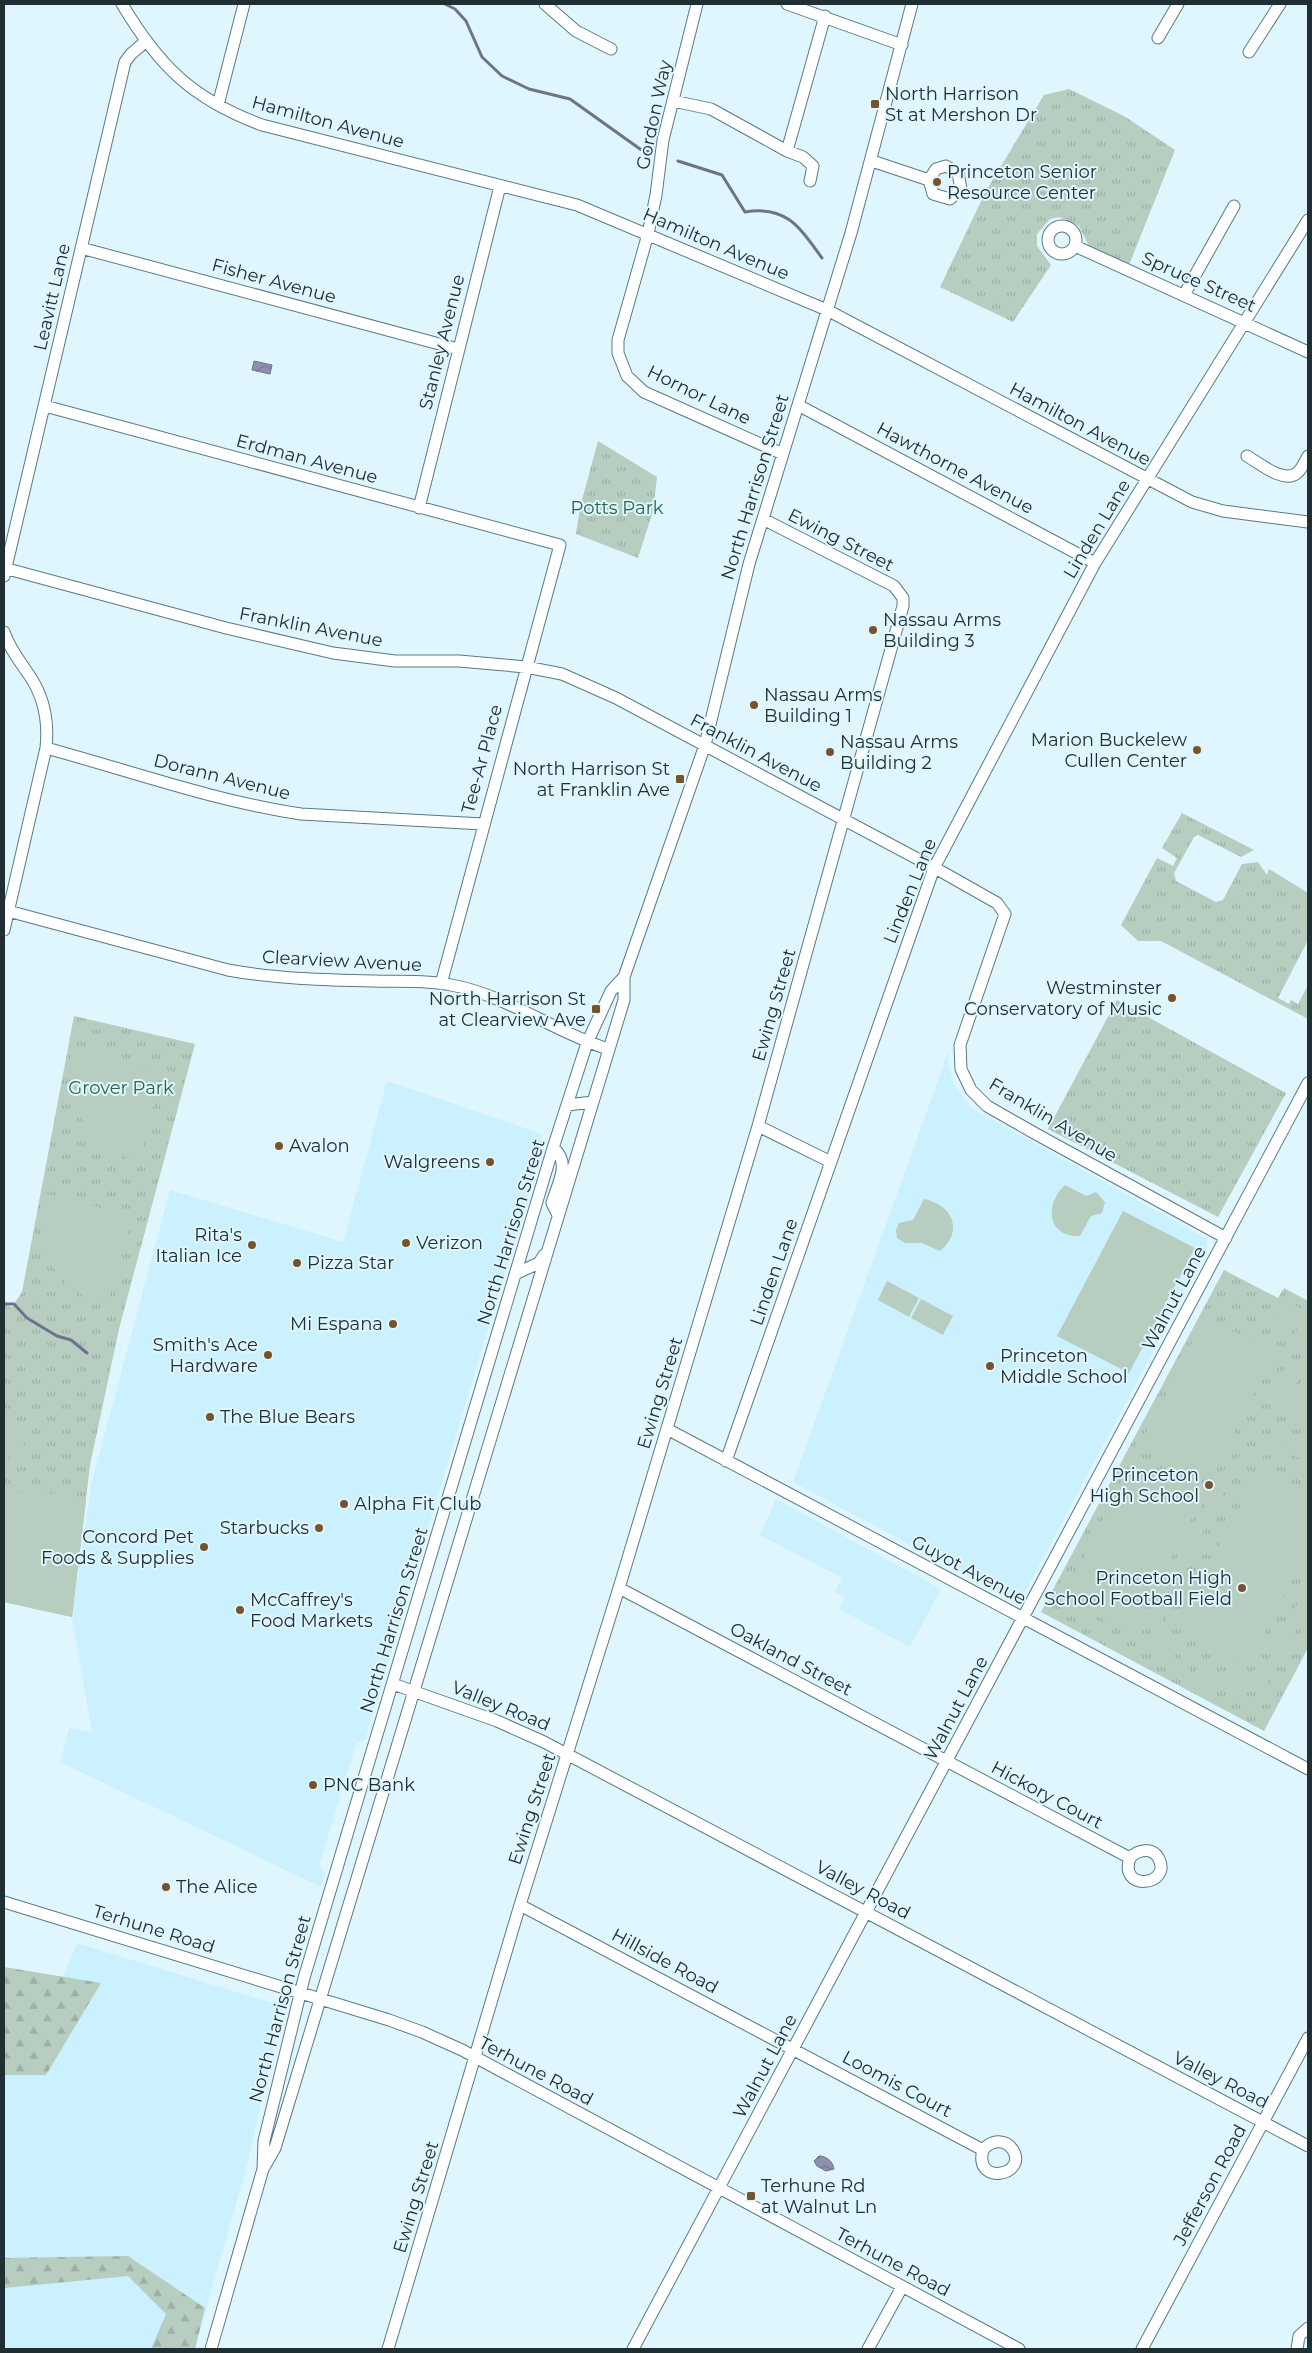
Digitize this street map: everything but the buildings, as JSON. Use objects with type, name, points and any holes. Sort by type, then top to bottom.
[{"type":"street","name":"Hamilton Avenue","points":[[122,4],[145,42],[162,62],[183,82],[239,116],[262,125],[577,205],[827,310],[1147,480],[1207,507],[1308,522]]},
{"type":"street","points":[[218,105],[244,4]]},
{"type":"street","points":[[545,4],[576,30],[611,48]]},
{"type":"street","name":"Gordon Way","points":[[648,234],[656,195],[660,157],[697,4]]},
{"type":"street","points":[[787,4],[902,45]]},
{"type":"street","name":"North Harrison Street","points":[[211,2349],[263,2169],[275,2148],[624,1000],[624,977],[705,745],[749,564],[872,161],[912,4]]},
{"type":"street","points":[[1158,38],[1178,4]]},
{"type":"street","points":[[1249,52],[1280,4]]},
{"type":"street","points":[[787,151],[825,16]]},
{"type":"street","name":"Leavitt Lane","points":[[4,571],[126,62],[130,54],[145,42]]},
{"type":"street","points":[[673,101],[711,109],[787,151],[803,157],[813,166],[810,181]]},
{"type":"street","points":[[872,161],[929,180]]},
{"type":"street","name":"Stanley Avenue","points":[[419,508],[500,186]]},
{"type":"street","points":[[1184,295],[1234,206]]},
{"type":"street","name":"Linden Lane","points":[[726,1461],[934,868],[1095,563],[1308,220]]},
{"type":"street","name":"Hornor Lane","points":[[648,234],[618,340],[618,353],[627,376],[644,392],[783,454]]},
{"type":"street","name":"Spruce Street","points":[[1075,246],[1308,352]]},
{"type":"street","name":"Fisher Avenue","points":[[82,248],[458,349]]},
{"type":"street","name":"Hawthorne Avenue","points":[[798,405],[1095,563]]},
{"type":"street","name":"Erdman Avenue","points":[[45,406],[419,508],[560,544]]},
{"type":"street","points":[[1247,456],[1284,476],[1292,476],[1299,472],[1308,456]]},
{"type":"street","name":"Ewing Street","points":[[388,2349],[520,1905],[619,1588],[758,1126],[903,606],[903,598],[894,586],[763,519]]},
{"type":"street","name":"Tee-Ar Place","points":[[441,984],[560,544]]},
{"type":"street","name":"Franklin Avenue","points":[[4,571],[226,628],[333,653],[395,661],[459,661],[526,667],[562,674],[582,681],[705,745],[934,868],[997,903],[1005,914],[960,1045],[961,1069],[971,1090],[987,1106],[1226,1238]]},
{"type":"street","points":[[4,632],[14,653],[33,680],[43,701],[47,717],[46,748],[4,930]]},
{"type":"street","name":"Dorann Avenue","points":[[46,748],[243,804],[277,810],[301,814],[483,824]]},
{"type":"street","name":"Clearview Avenue","points":[[8,911],[228,970],[296,979],[441,984],[468,989],[489,996],[587,1042],[608,1049]]},
{"type":"street","name":"North Harrison Street","points":[[263,2169],[264,2141],[300,1992],[553,1148],[587,1042],[611,991],[624,977]]},
{"type":"street","name":"Walnut Lane","points":[[633,2349],[1308,1083]]},
{"type":"street","points":[[568,1104],[593,1102]]},
{"type":"street","points":[[758,1126],[831,1162]]},
{"type":"street","points":[[553,1148],[560,1153],[564,1163],[552,1204],[558,1215]]},
{"type":"street","points":[[517,1272],[539,1262],[548,1250]]},
{"type":"street","name":"Guyot Avenue","points":[[667,1429],[1308,1769]]},
{"type":"street","name":"Oakland Street","points":[[619,1588],[947,1762]]},
{"type":"street","name":"Valley Road","points":[[393,1684],[497,1721],[567,1754],[1308,2146]]},
{"type":"street","name":"Hickory Court","points":[[947,1762],[1130,1858]]},
{"type":"street","name":"Terhune Road","points":[[4,1902],[321,1998],[422,2032],[1019,2349]]},
{"type":"street","name":"Hillside Road","points":[[520,1905],[794,2049]]},
{"type":"street","name":"Jefferson Road","points":[[1142,2349],[1308,2038]]},
{"type":"street","name":"Loomis Court","points":[[794,2049],[984,2150]]},
{"type":"street","points":[[868,2349],[902,2287]]},
{"type":"street","points":[[1297,2349],[1299,2336],[1308,2328]]},
{"type":"shaded area","name":"Princeton Middle School","points":[[949,1050],[948,1064],[955,1086],[971,1108],[1207,1239],[1207,1250],[1023,1596],[1013,1600],[793,1482]]},
{"type":"shaded area","points":[[387,1081],[542,1134],[541,1151],[365,1739],[356,1744],[319,1866],[325,1874],[321,1887],[60,1762],[69,1728],[92,1733],[72,1617],[91,1485],[170,1190],[343,1242]]},
{"type":"shaded area","points":[[776,1499],[941,1589],[910,1647],[839,1609],[845,1597],[835,1592],[842,1578],[760,1535]]},
{"type":"shaded area","points":[[77,1943],[282,2006],[248,2161],[195,2349],[4,2349],[4,2058],[33,2052]]},
{"type":"green space","points":[[1069,89],[1124,116],[1175,150],[1129,265],[1090,248],[1079,226],[1059,217],[1050,219],[1037,234],[1037,246],[1051,265],[1013,322],[940,287],[986,191],[1044,95]]},
{"type":"green space","name":"Potts Park","points":[[598,441],[657,477],[653,511],[638,558],[576,534],[580,507]]},
{"type":"green space","points":[[1182,813],[1254,850],[1241,857],[1198,835],[1194,837],[1174,873],[1176,881],[1216,902],[1223,900],[1242,864],[1258,862],[1267,875],[1269,869],[1308,893],[1308,940],[1278,998],[1289,1004],[1291,1000],[1298,1004],[1308,985],[1308,1019],[1161,941],[1138,941],[1121,925],[1157,858],[1173,866],[1177,858],[1162,848]]},
{"type":"green space","points":[[1117,1000],[1286,1093],[1218,1217],[1048,1129]]},
{"type":"green space","name":"Grover Park","points":[[74,1016],[195,1044],[119,1329],[90,1465],[72,1617],[4,1602],[4,1305],[12,1307],[22,1292]]},
{"type":"green space","points":[[75,1046],[161,1073],[140,1162],[121,1155],[105,1145],[92,1133],[82,1119],[72,1085]]},
{"type":"green space","points":[[1065,1185],[1086,1196],[1096,1192],[1105,1202],[1102,1213],[1091,1216],[1080,1236],[1069,1235],[1061,1231],[1055,1226],[1052,1218],[1054,1202],[1058,1193]]},
{"type":"green space","points":[[44,1193],[132,1216],[107,1307],[73,1289],[51,1263],[44,1248],[41,1231]]},
{"type":"green space","points":[[924,1199],[942,1207],[952,1220],[952,1235],[940,1251],[922,1243],[905,1243],[897,1238],[896,1230],[899,1223],[913,1220]]},
{"type":"green space","points":[[1123,1211],[1195,1248],[1129,1373],[1057,1336]]},
{"type":"green space","name":"Princeton High School","points":[[1224,1270],[1278,1298],[1284,1288],[1308,1301],[1308,1648],[1264,1731],[1041,1612]]},
{"type":"green space","points":[[887,1281],[919,1298],[909,1317],[878,1300]]},
{"type":"green space","points":[[921,1299],[953,1316],[943,1335],[911,1318]]},
{"type":"green space","points":[[1287,1301],[1302,1309],[1285,1342],[1269,1334]]},
{"type":"green space","points":[[1307,1311],[1308,1345],[1304,1352],[1289,1344]]},
{"type":"green space","points":[[1205,1317],[1275,1353],[1210,1480],[1140,1444]]},
{"type":"green space","points":[[1286,1366],[1301,1374],[1284,1407],[1269,1399]]},
{"type":"green space","points":[[1307,1375],[1308,1410],[1305,1416],[1290,1408]]},
{"type":"green space","points":[[10,1411],[32,1437],[4,1462],[4,1417]]},
{"type":"green space","points":[[1283,1442],[1308,1448],[1308,1461],[1291,1455],[1273,1454],[1255,1459],[1233,1476],[1165,1603],[1163,1620],[1165,1638],[1173,1655],[1193,1673],[1212,1679],[1240,1677],[1257,1669],[1270,1656],[1308,1584],[1308,1608],[1262,1694],[1253,1689],[1257,1681],[1235,1689],[1213,1689],[1194,1684],[1177,1673],[1164,1658],[1155,1640],[1152,1619],[1155,1596],[1225,1469],[1244,1453],[1258,1446]]},
{"type":"green space","points":[[1135,1459],[1204,1495],[1131,1634],[1063,1598]]},
{"type":"green space","name":"Princeton High School Football Field","points":[[1259,1471],[1308,1498],[1308,1550],[1247,1665],[1175,1627]]},
{"type":"green space","points":[[28,1490],[73,1496],[86,1501],[72,1617],[4,1602],[4,1497]]},
{"type":"green space","points":[[4,1967],[101,1983],[46,2075],[4,2075]]},
{"type":"green space","points":[[128,2256],[205,2308],[195,2349],[151,2349],[166,2314],[128,2276],[4,2288],[4,2258]]},
{"type":"water","points":[[254,361],[272,365],[270,374],[252,370]]},
{"type":"water","points":[[819,2156],[829,2160],[834,2169],[826,2171],[817,2166],[814,2161]]},
{"type":"waterway","points":[[445,4],[455,9],[466,21],[482,57],[502,76],[529,89],[570,99],[640,149],[652,153]]},
{"type":"waterway","points":[[678,161],[722,175],[745,212],[772,212],[791,221],[807,237],[822,258]]},
{"type":"waterway","points":[[4,1304],[14,1304],[27,1318],[57,1336],[71,1340],[87,1353]]},
{"type":"place","name":"North Harrison St at Mershon Dr","points":[[875,104]]},
{"type":"place","name":"Princeton Senior Resource Center","points":[[937,182]]},
{"type":"place","name":"Nassau Arms Building 3","points":[[873,630]]},
{"type":"place","name":"Nassau Arms Building 1","points":[[754,705]]},
{"type":"place","name":"Marion Buckelew Cullen Center","points":[[1197,750]]},
{"type":"place","name":"Nassau Arms Building 2","points":[[830,752]]},
{"type":"place","name":"North Harrison St at Franklin Ave","points":[[680,779]]},
{"type":"place","name":"Westminster Conservatory of Music","points":[[1172,998]]},
{"type":"place","name":"North Harrison St at Clearview Ave","points":[[596,1009]]},
{"type":"place","name":"Avalon","points":[[279,1146]]},
{"type":"place","name":"Walgreens","points":[[490,1162]]},
{"type":"place","name":"Verizon","points":[[406,1243]]},
{"type":"place","name":"Rita's Italian Ice","points":[[252,1245]]},
{"type":"place","name":"Pizza Star","points":[[297,1263]]},
{"type":"place","name":"Mi Espana","points":[[393,1324]]},
{"type":"place","name":"Smith's Ace Hardware","points":[[268,1355]]},
{"type":"place","name":"Princeton Middle School","points":[[990,1366]]},
{"type":"place","name":"The Blue Bears","points":[[210,1417]]},
{"type":"place","name":"Princeton High School","points":[[1209,1485]]},
{"type":"place","name":"Alpha Fit Club","points":[[344,1504]]},
{"type":"place","name":"Starbucks","points":[[319,1528]]},
{"type":"place","name":"Concord Pet Foods & Supplies","points":[[204,1547]]},
{"type":"place","name":"Princeton High School Football Field","points":[[1242,1588]]},
{"type":"place","name":"McCaffrey's Food Markets","points":[[240,1610]]},
{"type":"place","name":"PNC Bank","points":[[313,1785]]},
{"type":"place","name":"The Alice","points":[[166,1887]]},
{"type":"place","name":"Terhune Rd at Walnut Ln","points":[[751,2196]]}]
